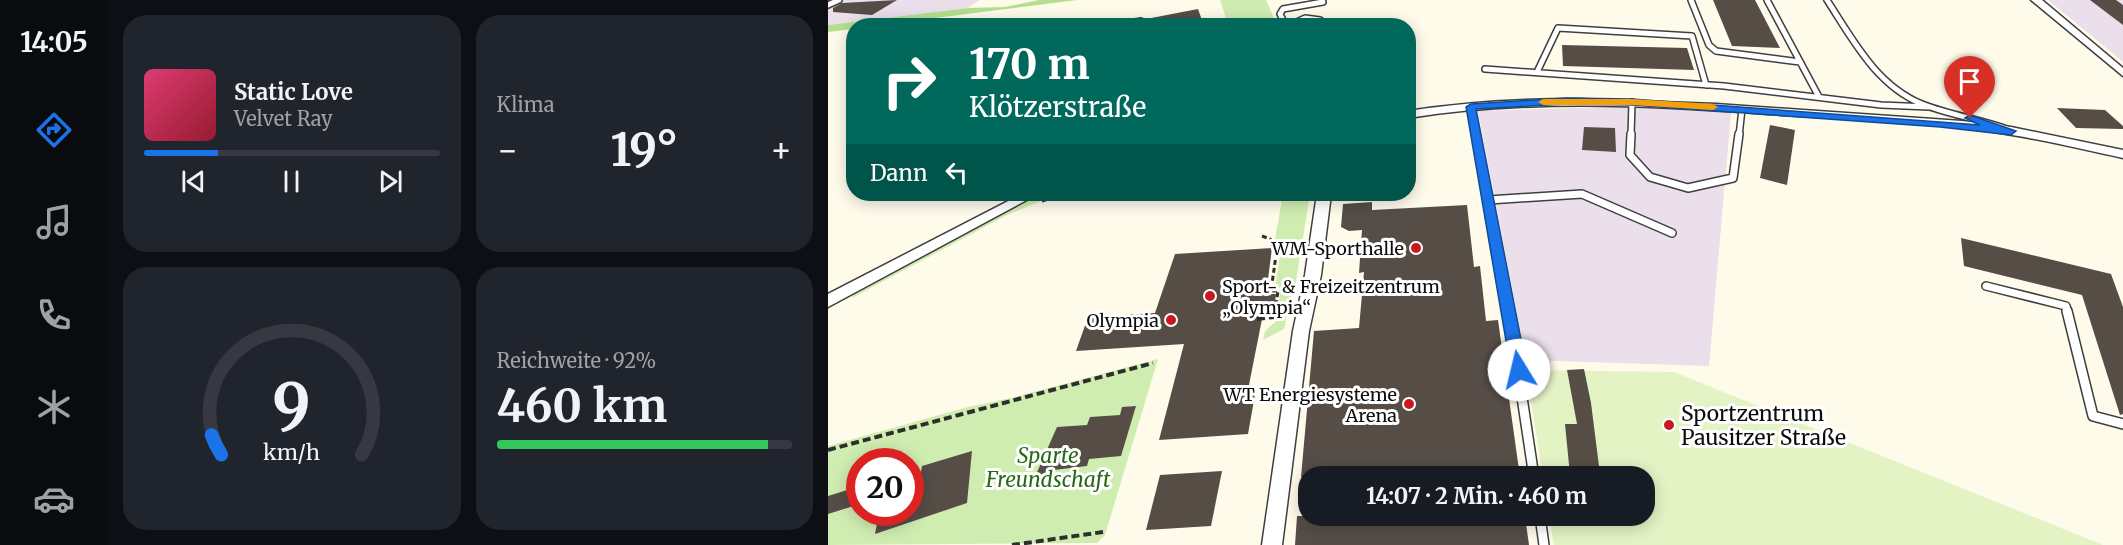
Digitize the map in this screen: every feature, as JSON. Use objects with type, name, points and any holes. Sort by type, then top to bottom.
[{"type":"street","points":[[2036,0],[2123,74]]},
{"type":"street","points":[[1416,114],[1471,107],[1566,101],[1632,102],[2011,131],[2123,154]]},
{"type":"street","points":[[828,301],[1018,201]]},
{"type":"street","points":[[1272,545],[1301,331],[1314,275],[1323,201]]},
{"type":"lane","points":[[828,5],[839,0]]},
{"type":"lane","points":[[1691,0],[1709,45],[1716,51],[1800,62]]},
{"type":"lane","points":[[1767,0],[1820,97]]},
{"type":"lane","points":[[1827,0],[1881,79],[1908,98],[2011,131]]},
{"type":"lane","points":[[1282,18],[1280,14],[1283,9],[1323,2]]},
{"type":"lane","points":[[1537,72],[1558,28],[1692,36],[1706,85]]},
{"type":"lane","points":[[1485,69],[1706,85],[1820,97],[1875,106],[1929,106]]},
{"type":"lane","points":[[1632,102],[1630,155],[1650,177],[1688,188],[1733,178],[1742,109]]},
{"type":"lane","points":[[1471,107],[1516,349],[1532,466]]},
{"type":"lane","points":[[1489,200],[1582,194],[1672,233]]},
{"type":"lane","points":[[1986,286],[2066,306],[2093,416],[2123,424]]},
{"type":"lane","points":[[1541,526],[1544,545]]},
{"type":"path","points":[[1262,236],[1270,239],[1278,248],[1271,291],[1293,290]]},
{"type":"path","points":[[1257,319],[1275,317],[1278,291]]},
{"type":"path","points":[[828,450],[1153,363]]},
{"type":"path","points":[[1012,545],[1103,532]]},
{"type":"shaded area","points":[[828,0],[980,0],[968,8],[886,18],[846,18],[846,23],[828,25]]},
{"type":"shaded area","points":[[2048,0],[2123,0],[2123,62]]},
{"type":"shaded area","points":[[1637,106],[1731,113],[1709,366],[1526,360],[1478,111]]},
{"type":"green space","points":[[1039,0],[1077,0],[935,18],[886,18],[968,8],[1005,7]]},
{"type":"green space","points":[[1220,0],[1266,0],[1274,18],[1226,18]]},
{"type":"green space","points":[[846,23],[846,30],[828,32],[828,25]]},
{"type":"green space","points":[[1028,201],[1041,201],[1007,215],[852,298],[855,291]]},
{"type":"green space","points":[[1282,201],[1309,201],[1295,287],[1275,288],[1281,248],[1275,239]]},
{"type":"green space","points":[[1292,293],[1284,329],[1263,340],[1265,331],[1276,321],[1280,294]]},
{"type":"green space","name":"Sparte Freundschaft","points":[[1158,359],[1105,535],[1097,543],[828,545],[828,446],[968,407],[1015,397]]},
{"type":"green space","name":"Sportzentrum Pausitzer Straße","points":[[1526,370],[1674,372],[2103,545],[1554,545],[1551,526],[1655,526],[1655,466],[1541,466]]},
{"type":"building","points":[[897,0],[872,15],[833,12],[833,8],[842,3]]},
{"type":"building","points":[[1713,0],[1755,0],[1780,48],[1732,46]]},
{"type":"building","points":[[2090,0],[2116,0],[2123,5],[2123,25]]},
{"type":"building","points":[[1198,9],[1201,18],[1151,18]]},
{"type":"building","points":[[1562,45],[1687,48],[1694,70],[1563,66]]},
{"type":"building","points":[[2057,108],[2105,110],[2123,126],[2123,129],[2076,128]]},
{"type":"building","points":[[1770,125],[1795,130],[1787,185],[1760,178]]},
{"type":"building","points":[[1584,127],[1615,128],[1616,152],[1582,150]]},
{"type":"building","name":"WT Energiesysteme Arena","points":[[1372,202],[1372,210],[1467,205],[1474,267],[1480,266],[1486,321],[1498,320],[1518,466],[1302,466],[1314,331],[1359,328],[1364,272],[1359,273],[1362,230],[1349,231],[1341,227],[1343,204]]},
{"type":"building","points":[[1961,238],[2111,274],[2123,307],[2123,414],[2120,415],[2082,295],[1964,266]]},
{"type":"building","name":"Olympia","points":[[1272,248],[1267,287],[1271,287],[1270,294],[1276,294],[1274,313],[1263,314],[1248,390],[1256,389],[1248,434],[1159,440],[1184,344],[1076,351],[1088,317],[1155,313],[1175,254]]},
{"type":"building","points":[[1584,369],[1599,466],[1569,466],[1565,424],[1577,424],[1567,370]]},
{"type":"building","points":[[1136,406],[1121,456],[1089,459],[1087,466],[1054,470],[1051,478],[1034,479],[1057,427],[1087,425],[1090,417],[1120,415],[1122,407]]},
{"type":"building","points":[[972,451],[967,503],[924,517],[924,465]]},
{"type":"building","points":[[1222,471],[1211,526],[1146,530],[1160,475]]},
{"type":"building","points":[[846,490],[846,508],[828,514],[828,496]]},
{"type":"building","points":[[1298,516],[1298,526],[1526,526],[1529,545],[1295,545]]},
{"type":"building","points":[[877,526],[899,526],[875,534]]},
{"type":"slow traffic","points":[[1543,102],[1632,102],[1713,107]]},
{"type":"place","name":"WM-Sporthalle","points":[[1416,248]]},
{"type":"place","name":"Sport- & Freizeitzentrum „Olympia“","points":[[1210,296]]},
{"type":"place","name":"Olympia","points":[[1171,320]]},
{"type":"place","name":"WT Energiesysteme Arena","points":[[1409,404]]},
{"type":"place","name":"Sportzentrum Pausitzer Straße","points":[[1669,425]]},
{"type":"route","points":[[1519,370],[1471,107],[1566,101],[1632,102],[2011,131],[1995,124],[1970,118]]}]
